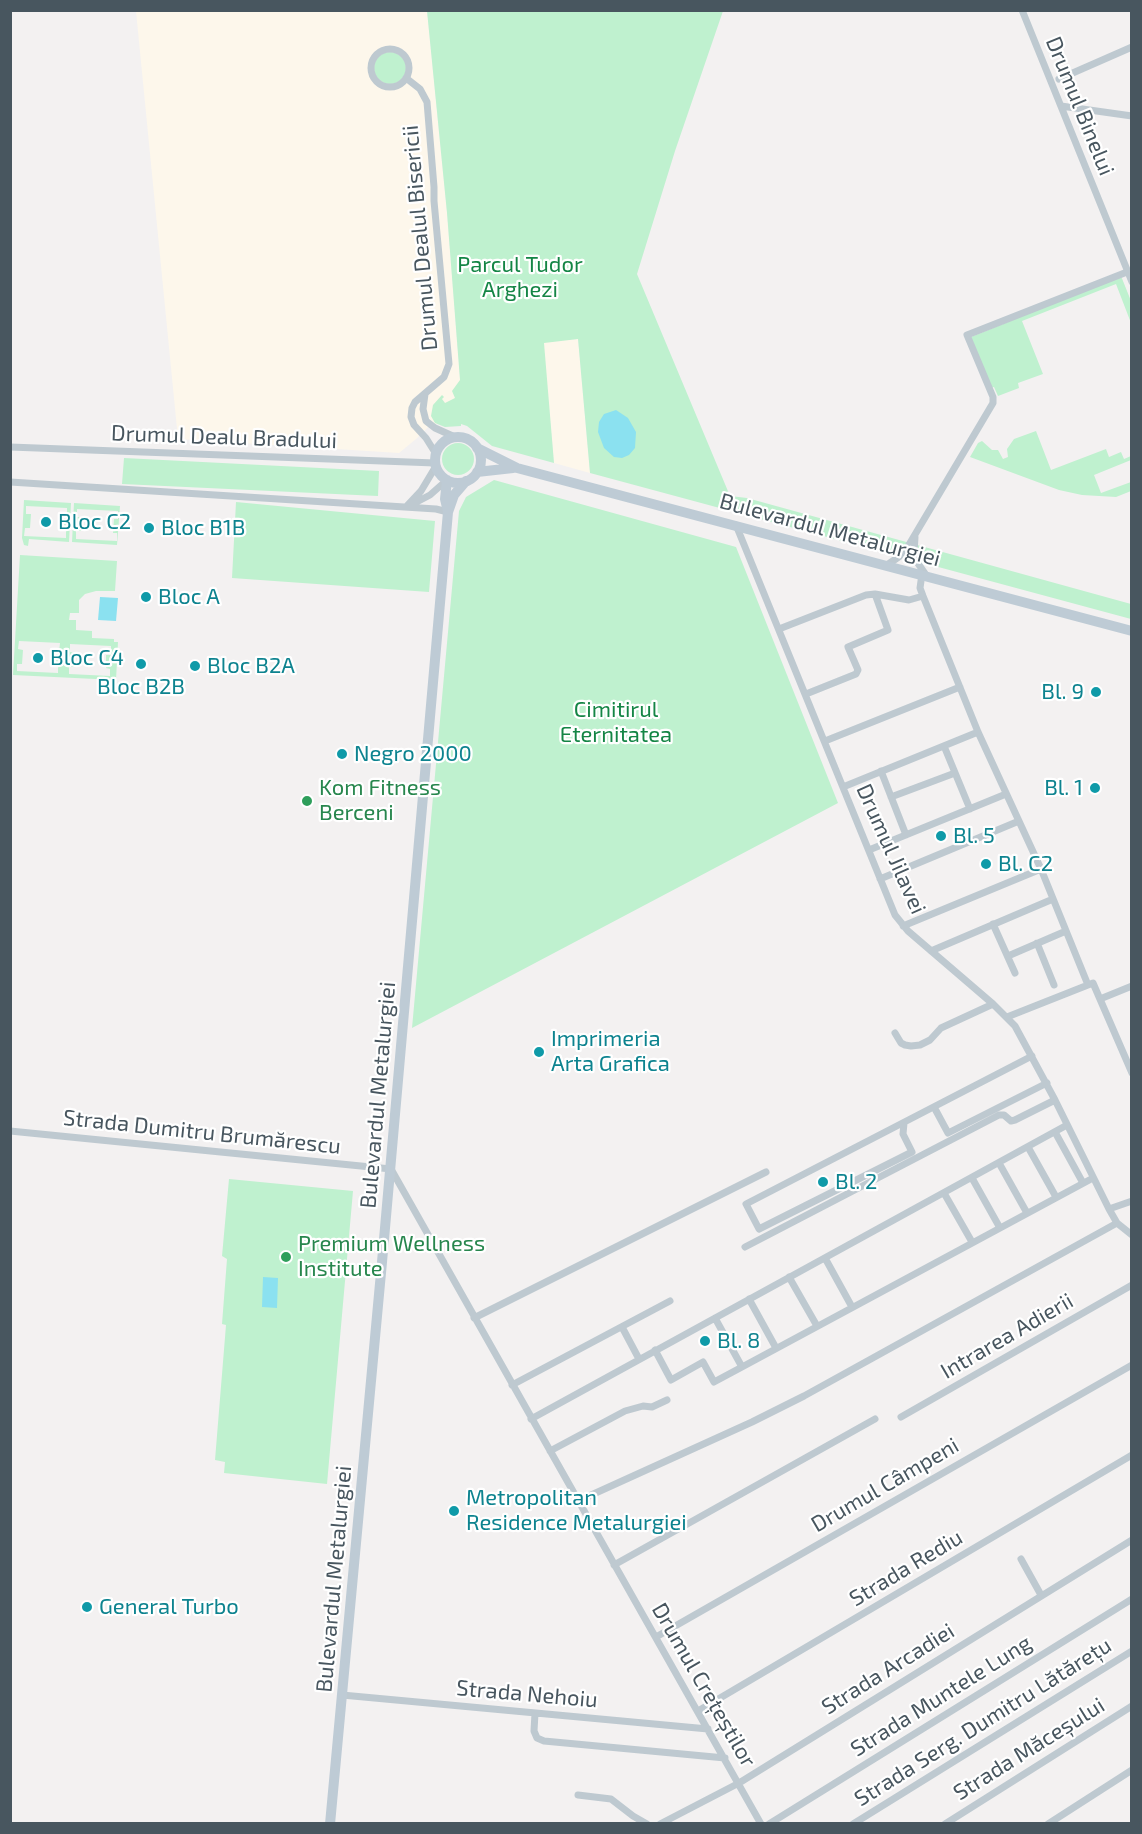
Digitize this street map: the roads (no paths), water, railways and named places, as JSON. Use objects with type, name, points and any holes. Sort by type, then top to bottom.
[{"type":"main road","points":[[455,437],[470,440],[477,448],[481,460],[477,472],[466,481],[447,480],[441,475],[436,461],[443,442],[455,437]]},
{"type":"main road","name":"Bulevardul Metalurgiei","points":[[477,448],[517,468],[1131,631]]},
{"type":"main road","name":"Bulevardul Metalurgiei","points":[[477,472],[517,468]]},
{"type":"main road","name":"Bulevardul Metalurgiei","points":[[447,480],[445,499],[448,512]]},
{"type":"main road","name":"Bulevardul Metalurgiei","points":[[330,1824],[391,1169],[448,512],[454,495],[466,481]]},
{"type":"street","name":"Drumul Binelui","points":[[1022,10],[1131,282]]},
{"type":"street","points":[[1059,79],[1131,47]]},
{"type":"street","points":[[389,49],[399,51],[408,63],[406,78],[398,85],[382,85],[374,77],[372,67],[375,57],[389,49]]},
{"type":"street","name":"Drumul Dealul Bisericii","points":[[406,78],[420,89],[427,102],[449,364],[444,377],[418,398],[413,405],[411,417],[414,425],[426,438],[436,461]]},
{"type":"street","points":[[1061,106],[1131,116]]},
{"type":"street","points":[[887,565],[902,554],[916,534],[993,403],[993,397],[968,336],[1127,272]]},
{"type":"street","points":[[425,393],[423,410],[426,421],[455,437]]},
{"type":"street","name":"Drumul Dealu Bradului","points":[[10,447],[436,461]]},
{"type":"street","points":[[406,507],[421,491],[436,461]]},
{"type":"street","points":[[406,507],[430,495],[447,480]]},
{"type":"street","points":[[10,482],[436,509],[448,512]]},
{"type":"street","name":"Drumul Jilavei","points":[[736,525],[895,915],[903,926],[1007,1017],[1022,1036],[1109,1209],[1117,1223],[1131,1235]]},
{"type":"street","points":[[916,534],[914,553],[924,575],[920,588],[923,596],[978,732],[1041,869],[1088,985]]},
{"type":"street","points":[[806,694],[857,672],[849,645],[888,630],[874,594]]},
{"type":"street","points":[[779,629],[874,594],[909,600],[923,596]]},
{"type":"street","points":[[825,741],[960,687]]},
{"type":"street","points":[[843,787],[978,732]]},
{"type":"street","points":[[944,746],[970,809]]},
{"type":"street","points":[[881,771],[906,835]]},
{"type":"street","points":[[891,797],[954,772]]},
{"type":"street","points":[[869,850],[1006,794]]},
{"type":"street","points":[[880,879],[1019,821]]},
{"type":"street","points":[[903,926],[1041,869]]},
{"type":"street","points":[[931,951],[1053,899]]},
{"type":"street","points":[[993,924],[1016,974]]},
{"type":"street","points":[[1008,956],[1066,931]]},
{"type":"street","points":[[1037,943],[1054,985]]},
{"type":"street","points":[[1007,1017],[1093,983],[1131,1073]]},
{"type":"street","points":[[1100,999],[1131,986]]},
{"type":"street","points":[[895,1033],[905,1045],[920,1045],[930,1040],[941,1028],[993,1004]]},
{"type":"street","points":[[904,1123],[903,1134],[912,1152],[759,1228],[746,1204],[1032,1056]]},
{"type":"street","points":[[934,1107],[948,1133],[1047,1083]]},
{"type":"street","points":[[745,1247],[999,1114],[1011,1121],[1055,1100]]},
{"type":"street","points":[[531,1419],[1067,1125]]},
{"type":"street","name":"Strada Dumitru Brumărescu","points":[[10,1131],[391,1169]]},
{"type":"street","points":[[1055,1132],[1083,1183]]},
{"type":"street","points":[[1028,1147],[1056,1197]]},
{"type":"street","points":[[999,1162],[1027,1213]]},
{"type":"street","name":"Drumul Crețeștilor","points":[[391,1169],[761,1824]]},
{"type":"street","points":[[474,1318],[766,1172]]},
{"type":"street","points":[[972,1178],[1000,1228]]},
{"type":"street","points":[[655,1350],[671,1380],[703,1362],[714,1382],[1093,1178]]},
{"type":"street","points":[[944,1193],[972,1242]]},
{"type":"street","points":[[1109,1209],[1131,1201]]},
{"type":"street","points":[[578,1501],[721,1437],[804,1396],[1117,1223]]},
{"type":"street","points":[[825,1258],[852,1307]]},
{"type":"street","points":[[789,1277],[817,1326]]},
{"type":"street","name":"Intrarea Adierii","points":[[901,1418],[1131,1285]]},
{"type":"street","points":[[749,1299],[776,1348]]},
{"type":"street","points":[[512,1385],[670,1301]]},
{"type":"street","points":[[715,1318],[742,1367]]},
{"type":"street","points":[[622,1327],[639,1359]]},
{"type":"street","name":"Drumul Câmpeni","points":[[656,1637],[1131,1365]]},
{"type":"street","points":[[550,1451],[626,1411],[643,1406],[652,1407],[667,1400]]},
{"type":"street","points":[[614,1565],[875,1419]]},
{"type":"street","name":"Strada Rediu","points":[[698,1711],[1131,1455]]},
{"type":"street","name":"Strada Arcadiei","points":[[660,1824],[739,1783],[1131,1539]]},
{"type":"street","points":[[1021,1559],[1041,1595]]},
{"type":"street","name":"Strada Muntele Lung","points":[[769,1824],[1131,1599]]},
{"type":"street","name":"Strada Serg. Dumitru Lătărețu","points":[[853,1824],[1131,1651]]},
{"type":"street","name":"Strada Nehoiu","points":[[342,1695],[708,1729]]},
{"type":"street","name":"Strada Măceșului","points":[[945,1824],[1131,1706]]},
{"type":"street","points":[[535,1713],[534,1731],[537,1738],[544,1741],[725,1758]]},
{"type":"street","points":[[1048,1824],[1131,1770]]},
{"type":"street","points":[[578,1795],[611,1799],[647,1824]]},
{"type":"water","points":[[616,410],[628,418],[636,432],[635,448],[629,455],[622,458],[614,457],[604,448],[598,432],[599,422],[604,414]]},
{"type":"water","points":[[100,597],[118,598],[116,621],[98,620]]},
{"type":"water","points":[[263,1277],[278,1278],[277,1308],[262,1307]]},
{"type":"place","name":"Bloc C2","points":[[46,522]]},
{"type":"place","name":"Bloc B1B","points":[[149,528]]},
{"type":"place","name":"Bloc A","points":[[146,597]]},
{"type":"place","name":"Bloc C4","points":[[38,658]]},
{"type":"place","name":"Bloc B2B","points":[[141,664]]},
{"type":"place","name":"Bloc B2A","points":[[195,666]]},
{"type":"place","name":"Bl. 9","points":[[1096,692]]},
{"type":"place","name":"Negro 2000","points":[[342,754]]},
{"type":"place","name":"Bl. 1","points":[[1095,788]]},
{"type":"place","name":"Kom Fitness Berceni","points":[[307,801]]},
{"type":"place","name":"Bl. 5","points":[[941,836]]},
{"type":"place","name":"Bl. C2","points":[[986,864]]},
{"type":"place","name":"Imprimeria Arta Grafica","points":[[539,1052]]},
{"type":"place","name":"Bl. 2","points":[[823,1182]]},
{"type":"place","name":"Premium Wellness Institute","points":[[286,1257]]},
{"type":"place","name":"Bl. 8","points":[[705,1341]]},
{"type":"place","name":"Metropolitan Residence Metalurgiei","points":[[454,1511]]},
{"type":"place","name":"General Turbo","points":[[87,1607]]},
{"type":"park label","name":"Parcul Tudor Arghezi","points":[[520,278]]},
{"type":"park label","name":"Cimitirul Eternitatea","points":[[616,722]]}]
